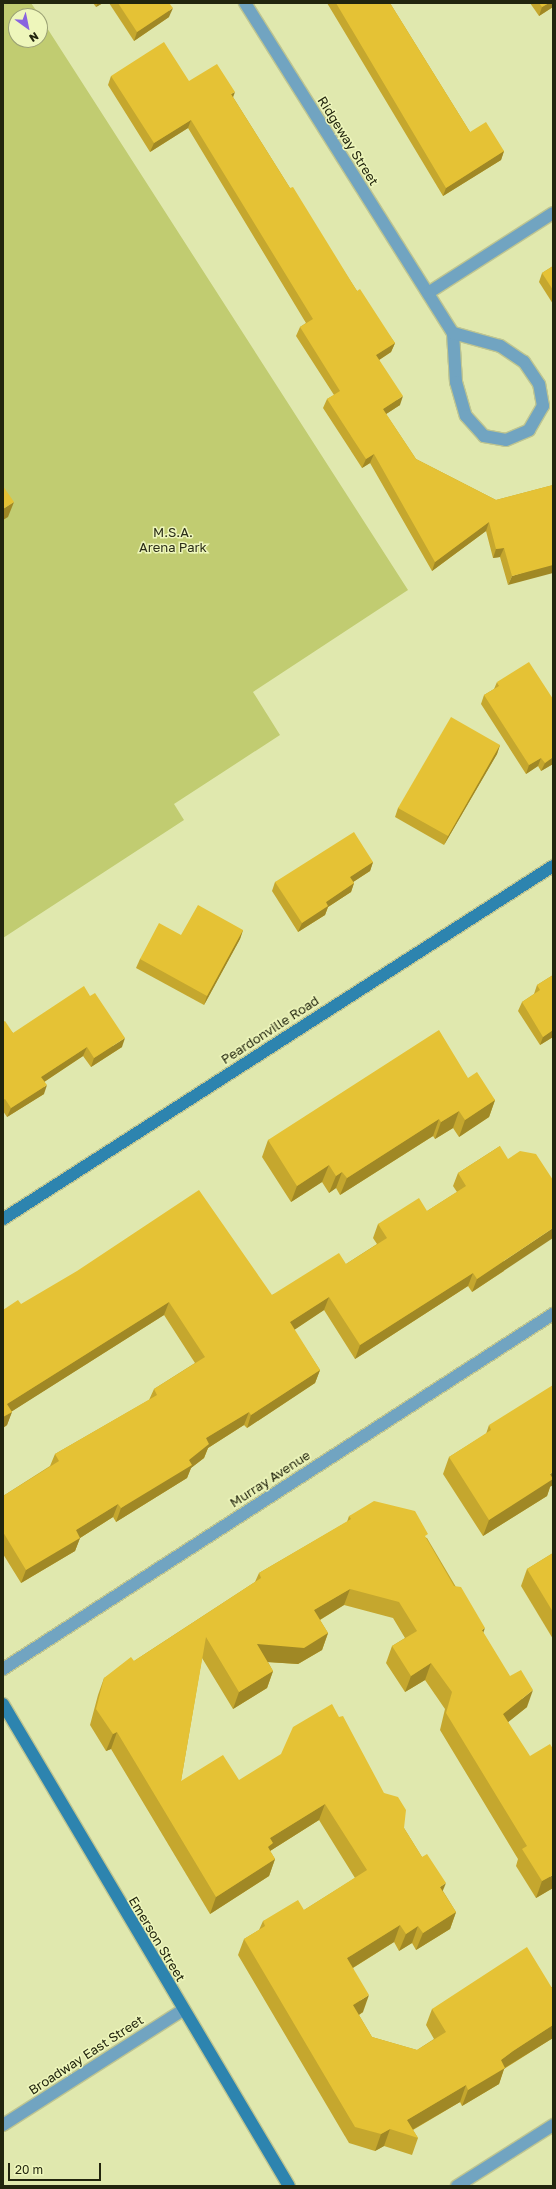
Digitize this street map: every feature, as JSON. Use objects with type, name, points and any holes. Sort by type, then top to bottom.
[{"type":"main road","name":"Peardonville Road","points":[[3,1219],[553,866]]},
{"type":"main road","name":"Emerson Street","points":[[3,1704],[290,2186]]},
{"type":"street","name":"Ridgeway Street","points":[[245,3],[453,333],[456,382],[466,416],[484,436],[506,440],[529,430],[543,406],[539,384],[524,362],[500,346],[453,333]]},
{"type":"street","points":[[428,293],[553,213]]},
{"type":"street","name":"Murray Avenue","points":[[3,1669],[553,1314]]},
{"type":"street","name":"Broadway East Street","points":[[3,2125],[184,2010]]},
{"type":"street","points":[[457,2186],[553,2125]]},
{"type":"green space","name":"M.S.A. Arena Park","points":[[3,3],[31,3],[34,8],[8,8],[8,48],[48,48],[48,29],[408,590],[253,692],[280,735],[174,804],[184,820],[3,938]]},
{"type":"building","points":[[118,3],[169,3],[173,8],[137,32]]},
{"type":"building","points":[[336,3],[390,3],[470,132],[486,122],[504,151],[446,188]]},
{"type":"building","points":[[539,3],[549,3],[542,7]]},
{"type":"building","points":[[164,42],[189,81],[217,64],[235,92],[231,94],[290,188],[293,187],[357,291],[360,289],[395,343],[376,355],[403,396],[383,409],[416,459],[496,500],[553,485],[553,565],[512,576],[504,548],[496,549],[489,522],[435,562],[374,454],[366,459],[327,399],[340,391],[300,327],[313,319],[191,120],[154,143],[111,76]]},
{"type":"building","points":[[553,266],[553,290],[542,273]]},
{"type":"building","points":[[3,486],[14,502],[3,509]]},
{"type":"building","points":[[529,662],[553,699],[553,757],[545,763],[541,758],[529,765],[484,695],[499,686],[497,682]]},
{"type":"building","points":[[451,717],[500,745],[448,836],[398,808]]},
{"type":"building","points":[[354,832],[373,862],[350,877],[354,883],[326,902],[328,906],[302,923],[275,882]]},
{"type":"building","points":[[198,905],[243,930],[207,996],[140,959],[159,923],[181,935]]},
{"type":"building","points":[[553,975],[553,1030],[543,1037],[522,1002],[540,990],[537,985]]},
{"type":"building","points":[[84,986],[90,996],[95,993],[125,1038],[94,1058],[87,1047],[41,1077],[47,1085],[11,1108],[5,1099],[3,1100],[3,1022],[5,1021],[13,1033]]},
{"type":"building","points":[[439,1030],[468,1078],[477,1072],[495,1100],[465,1120],[459,1111],[441,1122],[439,1119],[347,1178],[342,1172],[336,1176],[329,1165],[297,1186],[268,1140]]},
{"type":"building","points":[[500,1146],[508,1159],[520,1151],[536,1154],[553,1180],[553,1228],[477,1279],[473,1273],[360,1345],[329,1297],[290,1322],[320,1370],[251,1415],[249,1412],[206,1438],[209,1444],[189,1460],[192,1465],[121,1508],[118,1504],[76,1530],[80,1538],[26,1570],[3,1532],[3,1496],[59,1461],[55,1454],[157,1395],[154,1389],[205,1357],[169,1302],[7,1404],[12,1412],[3,1417],[3,1310],[18,1300],[21,1304],[77,1271],[199,1190],[272,1295],[339,1253],[346,1264],[387,1238],[378,1224],[419,1198],[427,1211],[466,1186],[458,1173]]},
{"type":"building","points":[[553,1385],[553,1472],[550,1474],[553,1479],[489,1520],[449,1457],[491,1430],[489,1425]]},
{"type":"building","points":[[374,1501],[415,1511],[428,1534],[425,1536],[454,1586],[461,1587],[485,1628],[482,1630],[510,1676],[521,1670],[533,1690],[503,1714],[530,1756],[550,1744],[553,1749],[553,1875],[542,1881],[522,1849],[527,1846],[446,1713],[452,1692],[431,1663],[411,1676],[392,1646],[417,1631],[399,1602],[350,1589],[314,1610],[328,1633],[304,1648],[257,1644],[273,1671],[239,1692],[206,1637],[181,1781],[223,1755],[239,1780],[281,1754],[293,1727],[332,1704],[339,1717],[343,1716],[384,1793],[398,1797],[406,1810],[404,1828],[422,1857],[427,1854],[446,1883],[440,1887],[456,1912],[423,1933],[418,1926],[406,1934],[400,1925],[347,1958],[369,1995],[353,2005],[372,2037],[417,2050],[446,2032],[432,2009],[527,1947],[552,1988],[553,1985],[553,2025],[501,2060],[505,2068],[468,2090],[466,2085],[407,2120],[418,2138],[390,2129],[381,2134],[355,2127],[244,1939],[265,1926],[263,1921],[298,1900],[304,1910],[367,1870],[325,1804],[270,1838],[273,1843],[268,1847],[275,1859],[216,1897],[117,1732],[113,1734],[96,1709],[104,1678],[131,1657],[134,1661],[261,1578],[259,1573],[351,1519],[349,1516]]},
{"type":"building","points":[[553,1553],[553,1612],[527,1569]]}]
